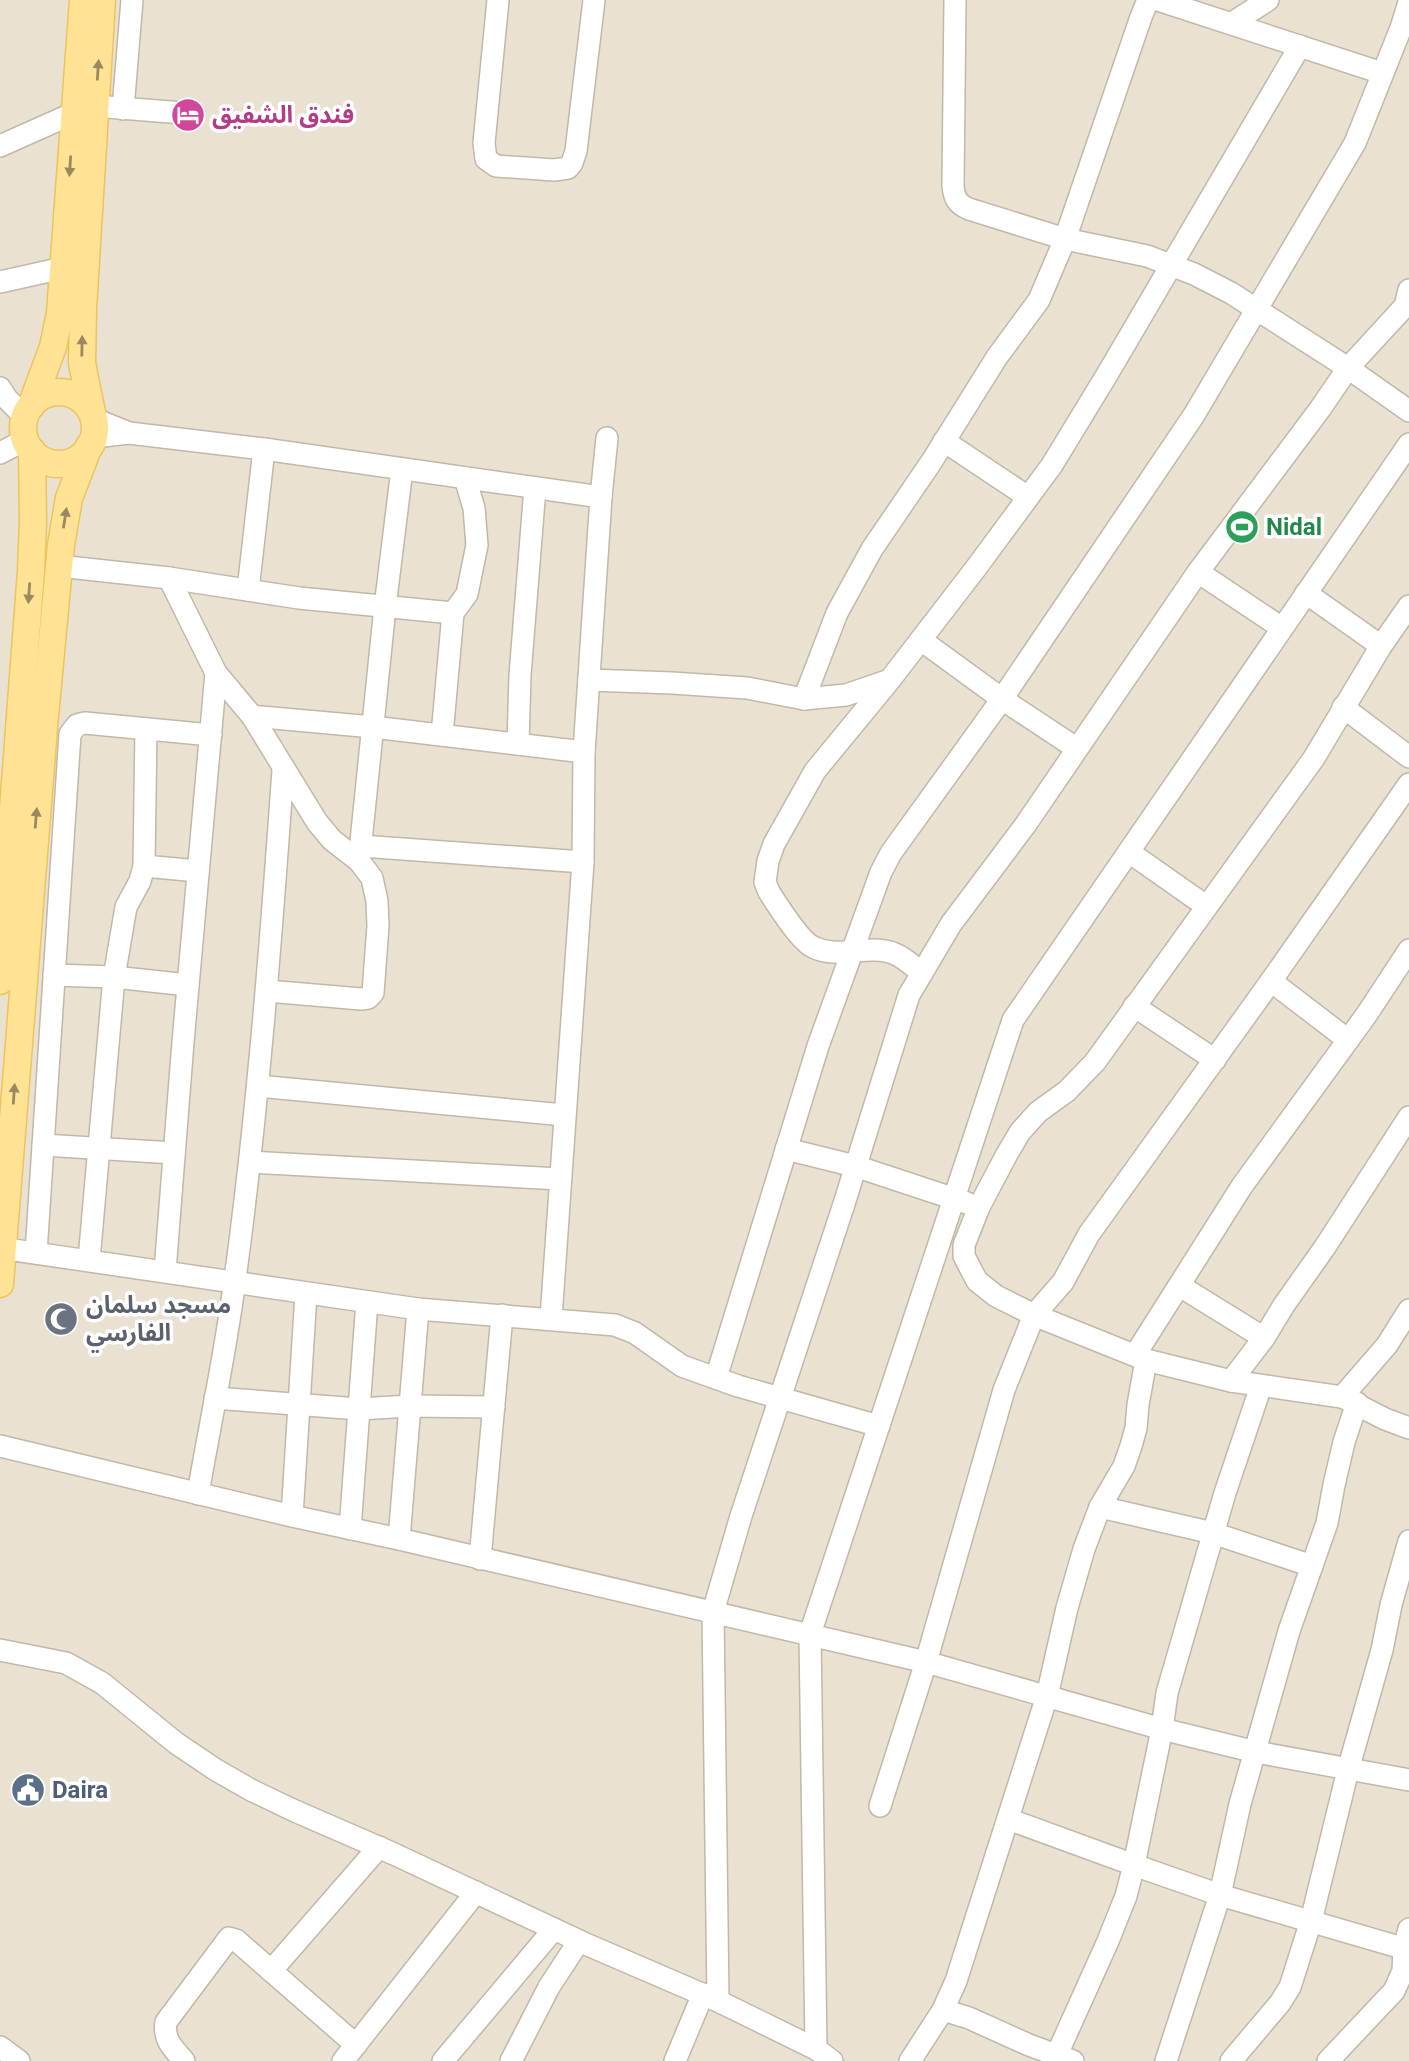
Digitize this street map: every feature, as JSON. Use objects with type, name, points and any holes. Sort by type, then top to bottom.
[{"type":"main road","points":[[0,1284],[59,566],[69,498],[92,429],[82,363],[85,110],[83,0]]},
{"type":"main road","points":[[0,981],[31,571],[33,522],[28,428],[53,347],[60,313],[63,268],[103,0]]},
{"type":"main road","points":[[63,392],[85,403],[92,429],[79,458],[67,463],[54,463],[42,459],[28,428],[40,397],[63,392]]},
{"type":"street","points":[[123,109],[132,0]]},
{"type":"street","points":[[498,0],[484,143],[486,159],[496,166],[554,170],[568,168],[576,151],[594,0]]},
{"type":"street","points":[[955,0],[952,153],[953,193],[958,204],[1066,239],[1147,256],[1194,274],[1231,293],[1348,368],[1409,411]]},
{"type":"street","points":[[804,699],[837,613],[872,549],[998,357],[1039,300],[1066,239],[1148,0]]},
{"type":"street","points":[[1158,0],[1382,73]]},
{"type":"street","points":[[1232,23],[1268,0]]},
{"type":"street","points":[[716,1378],[818,1046],[881,872],[891,853],[1002,699],[1194,415],[1355,143],[1409,2]]},
{"type":"street","points":[[922,973],[894,953],[877,950],[822,950],[811,946],[768,892],[765,882],[774,844],[815,771],[921,640],[1052,465],[1300,46]]},
{"type":"street","points":[[0,146],[85,110],[123,109],[183,113]]},
{"type":"street","points":[[0,282],[63,268]]},
{"type":"street","points":[[675,2061],[711,1997],[713,1612],[741,1516],[909,995],[951,924],[1026,824],[1198,572],[1348,368],[1408,303]]},
{"type":"street","points":[[0,388],[28,428],[0,453]]},
{"type":"street","points":[[92,429],[264,449],[601,497]]},
{"type":"street","points":[[551,1318],[583,862],[584,752],[607,438]]},
{"type":"street","points":[[944,441],[1028,497]]},
{"type":"street","points":[[0,1650],[66,1663],[102,1683],[176,1742],[216,1769],[285,1806],[579,1941],[711,1997],[824,2055],[810,1634],[1013,1020],[1409,444]]},
{"type":"street","points":[[248,590],[264,449]]},
{"type":"street","points":[[267,991],[361,999],[368,998],[373,993],[377,901],[372,878],[360,853],[402,469]]},
{"type":"street","points":[[442,735],[453,613],[467,594],[477,545],[474,508],[465,478]]},
{"type":"street","points":[[518,744],[520,675],[535,488]]},
{"type":"street","points":[[59,566],[169,578],[299,598],[453,613]]},
{"type":"street","points":[[1198,572],[1282,628]]},
{"type":"street","points":[[169,578],[216,673],[252,716],[283,770],[317,822],[332,839],[360,853],[583,862]]},
{"type":"street","points":[[1306,593],[1381,646]]},
{"type":"street","points":[[1409,606],[1381,646],[1314,758],[1095,1062],[1067,1091],[1038,1112],[1020,1132],[979,1207],[964,1245],[964,1256],[977,1281],[996,1296],[1034,1315],[1140,1358],[1231,1381],[1299,1389],[1350,1400],[1385,1419],[1409,1428]]},
{"type":"street","points":[[921,640],[1002,699],[1076,748]]},
{"type":"street","points":[[165,1271],[216,673]]},
{"type":"street","points":[[589,680],[747,688],[804,699],[846,695],[889,681]]},
{"type":"street","points":[[1343,707],[1409,757]]},
{"type":"street","points":[[252,716],[373,727],[584,752]]},
{"type":"street","points":[[36,1253],[70,734],[77,724],[85,723],[211,735]]},
{"type":"street","points":[[89,1260],[114,977],[125,907],[140,881],[144,866],[146,729]]},
{"type":"street","points":[[198,1494],[235,1282],[250,1161],[267,991],[283,770]]},
{"type":"street","points":[[880,1806],[926,1662],[1003,1390],[1034,1315],[1063,1282],[1089,1234],[1409,784]]},
{"type":"street","points":[[34,852],[62,853]]},
{"type":"street","points":[[1129,852],[1206,906]]},
{"type":"street","points":[[144,866],[198,871]]},
{"type":"street","points":[[910,2061],[943,2010],[956,1981],[1047,1696],[1084,1549],[1100,1507],[1124,1466],[1131,1446],[1136,1428],[1140,1358],[1180,1286],[1242,1186],[1348,1040],[1402,975],[1409,950]]},
{"type":"street","points":[[54,975],[114,977],[188,985]]},
{"type":"street","points":[[1271,981],[1348,1040]]},
{"type":"street","points":[[1135,1006],[1215,1060]]},
{"type":"street","points":[[258,1086],[564,1115]]},
{"type":"street","points":[[1231,1381],[1264,1338],[1409,1117]]},
{"type":"street","points":[[43,1145],[174,1153]]},
{"type":"street","points":[[786,1149],[855,1166],[979,1207]]},
{"type":"street","points":[[250,1161],[560,1179]]},
{"type":"street","points":[[1,1248],[418,1309],[615,1325],[635,1334],[682,1366],[738,1387],[879,1426]]},
{"type":"street","points":[[1180,1286],[1264,1338]]},
{"type":"street","points":[[292,1516],[306,1294]]},
{"type":"street","points":[[350,1529],[367,1302]]},
{"type":"street","points":[[398,1539],[418,1309]]},
{"type":"street","points":[[1166,2061],[1220,1895],[1240,1804],[1289,1631],[1327,1523],[1350,1400],[1409,1310]]},
{"type":"street","points":[[480,1559],[502,1315]]},
{"type":"street","points":[[943,2010],[969,2018],[1061,2059],[1126,1896],[1162,1729],[1167,1693],[1213,1533],[1261,1386]]},
{"type":"street","points":[[215,1398],[359,1409],[410,1406],[494,1407]]},
{"type":"street","points":[[0,1446],[926,1662],[1162,1729],[1256,1752],[1409,1780]]},
{"type":"street","points":[[1100,1507],[1213,1533],[1312,1566]]},
{"type":"street","points":[[1231,2061],[1280,2003],[1290,1987],[1311,1921],[1409,1541]]},
{"type":"street","points":[[1008,1819],[1220,1895],[1311,1921],[1407,1942],[1403,1971],[1394,1991],[1328,2061]]},
{"type":"street","points":[[271,1971],[379,1847]]},
{"type":"street","points":[[184,2061],[166,2041],[166,2022],[229,1938],[236,1940],[271,1971],[349,2053],[476,1892]]},
{"type":"street","points":[[443,2061],[554,1929]]},
{"type":"street","points":[[511,2061],[549,1987],[579,1941]]},
{"type":"street","points":[[0,2047],[19,2061]]},
{"type":"shaded area","points":[[0,0],[1409,0],[1409,2061],[0,2061]]},
{"type":"place","name":"فندق الشفيق","points":[[188,115]]},
{"type":"place","name":"Nidal","points":[[1242,527]]},
{"type":"place","name":"مسجد سلمان الفارسي","points":[[61,1319]]},
{"type":"place","name":"Daira","points":[[28,1790]]}]
